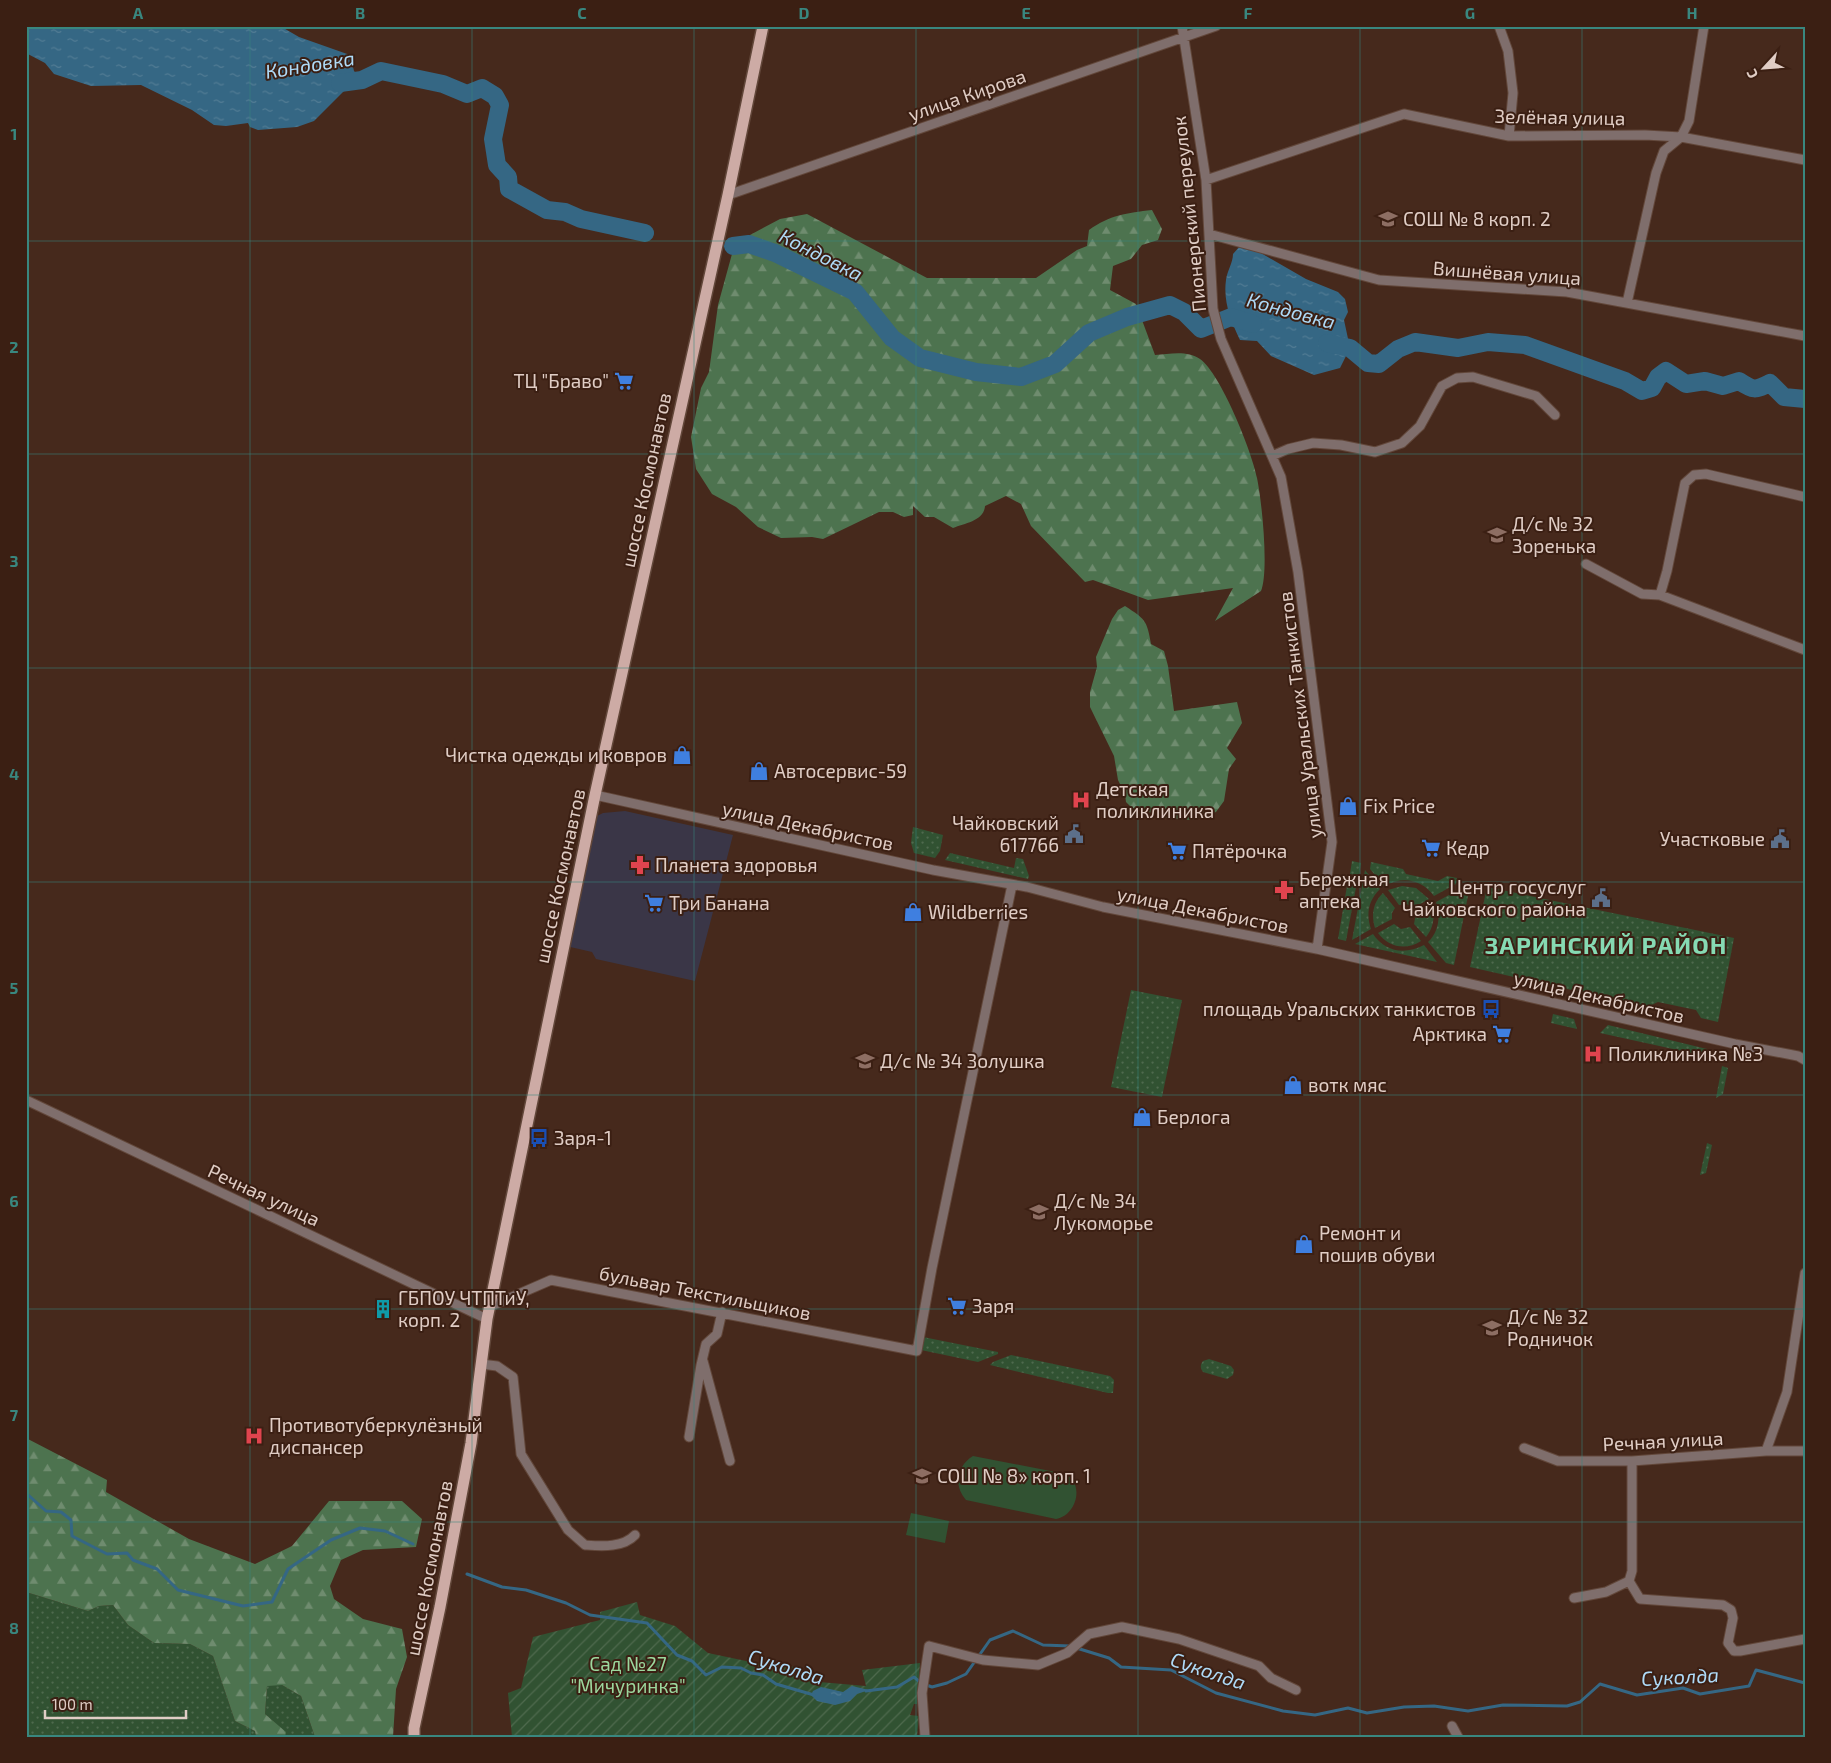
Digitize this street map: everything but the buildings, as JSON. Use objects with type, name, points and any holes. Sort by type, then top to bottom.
[{"type":"main road","name":"шоссе Космонавтов","points":[[414,1737],[414,1728],[440,1606],[471,1443],[487,1319],[595,795],[728,195],[763,26]]},
{"type":"street","name":"Пионерский переулок","points":[[1182,26],[1206,180],[1213,310],[1221,340],[1281,477]]},
{"type":"street","name":"улица Кирова","points":[[728,195],[1216,26]]},
{"type":"street","points":[[1499,26],[1508,51],[1513,93],[1509,136]]},
{"type":"street","points":[[1628,303],[1656,173],[1664,151],[1681,137],[1689,121],[1704,26]]},
{"type":"street","name":"Зелёная улица","points":[[1206,180],[1404,114],[1509,136],[1645,135],[1681,137],[1805,160]]},
{"type":"street","name":"Вишнёвая улица","points":[[1209,234],[1379,280],[1567,292],[1805,336]]},
{"type":"street","points":[[1272,456],[1288,449],[1313,443],[1341,445],[1375,452],[1402,443],[1420,426],[1442,386],[1457,378],[1473,377],[1536,396],[1555,415]]},
{"type":"street","points":[[1660,595],[1667,571],[1685,483],[1694,475],[1706,474],[1805,497]]},
{"type":"street","name":"улица Уральских Танкистов","points":[[1281,477],[1298,572],[1332,842],[1317,949]]},
{"type":"street","points":[[1586,564],[1642,594],[1660,595],[1805,650]]},
{"type":"street","name":"улица Декабристов","points":[[595,795],[933,870],[1317,949],[1735,1044],[1798,1056],[1805,1060]]},
{"type":"street","name":"бульвар Текстильщиков","points":[[491,1306],[551,1280],[917,1351],[932,1268],[1012,885]]},
{"type":"street","name":"Речная улица","points":[[26,1100],[487,1319]]},
{"type":"street","points":[[1766,1451],[1788,1392],[1805,1272]]},
{"type":"street","points":[[689,1437],[702,1358],[706,1344],[717,1334],[722,1312]]},
{"type":"street","points":[[702,1358],[730,1461]]},
{"type":"street","points":[[480,1364],[497,1366],[513,1377],[521,1454],[568,1530],[585,1545],[612,1546],[630,1540],[635,1535]]},
{"type":"street","name":"Речная улица","points":[[1524,1448],[1558,1461],[1632,1461],[1766,1451],[1805,1451]]},
{"type":"street","points":[[1632,1461],[1632,1571],[1629,1581],[1640,1600],[1723,1605],[1731,1610],[1733,1618],[1728,1643],[1734,1651],[1805,1639]]},
{"type":"street","points":[[1574,1598],[1606,1592],[1629,1581]]},
{"type":"street","points":[[925,1737],[922,1693],[929,1646],[983,1660],[1038,1665],[1068,1654],[1089,1634],[1122,1627],[1179,1639],[1258,1666],[1271,1678],[1296,1690]]},
{"type":"street","points":[[1452,1726],[1458,1737]]},
{"type":"shaded area","points":[[625,811],[733,835],[695,981],[596,959],[592,952],[566,946],[593,818],[603,813]]},
{"type":"green space","points":[[1152,210],[1162,229],[1158,240],[1142,245],[1131,259],[1113,266],[1110,290],[1136,304],[1155,355],[1190,354],[1200,359],[1208,367],[1226,396],[1242,433],[1254,466],[1259,489],[1265,553],[1261,591],[1215,621],[1233,588],[1148,600],[1093,580],[1085,582],[1031,526],[1021,504],[1006,496],[985,506],[984,511],[978,518],[953,528],[934,517],[925,517],[913,506],[913,515],[904,517],[893,512],[879,512],[823,539],[812,537],[781,538],[758,527],[736,507],[712,494],[696,469],[691,437],[701,388],[709,372],[718,305],[735,243],[780,219],[807,214],[927,278],[1036,278],[1077,250],[1087,246],[1089,230],[1097,225],[1119,216]]},
{"type":"green space","points":[[1125,606],[1144,621],[1151,644],[1164,651],[1174,711],[1237,702],[1242,723],[1227,748],[1236,759],[1229,769],[1224,801],[1216,812],[1191,820],[1160,817],[1145,810],[1132,808],[1126,802],[1125,794],[1118,780],[1114,756],[1090,707],[1090,692],[1097,667],[1096,657],[1112,619],[1118,610]]},
{"type":"green space","points":[[913,827],[943,835],[940,851],[935,858],[914,853],[911,843]]},
{"type":"green space","points":[[950,853],[1014,868],[1016,858],[1023,859],[1029,876],[1028,879],[945,860]]},
{"type":"green space","points":[[1352,861],[1361,863],[1359,876],[1350,874]]},
{"type":"green space","points":[[1371,862],[1403,869],[1406,874],[1438,881],[1447,876],[1457,878],[1456,884],[1434,896],[1423,886],[1411,881],[1398,881],[1384,886],[1370,869]]},
{"type":"green space","points":[[1365,870],[1380,889],[1373,898],[1369,908],[1371,929],[1352,940]]},
{"type":"green space","points":[[1348,880],[1357,882],[1346,941],[1338,939]]},
{"type":"green space","points":[[1463,885],[1470,886],[1454,965],[1446,963],[1428,942],[1435,933],[1438,923],[1436,902],[1462,888]]},
{"type":"green space","points":[[1402,886],[1416,888],[1429,899],[1413,908],[1407,904],[1399,905],[1388,890]]},
{"type":"green space","points":[[1487,887],[1734,938],[1718,1022],[1701,1018],[1696,1010],[1658,1002],[1647,1007],[1470,967]]},
{"type":"green space","points":[[1383,893],[1395,908],[1392,913],[1392,919],[1375,928],[1374,909],[1377,900]]},
{"type":"green space","points":[[1432,904],[1433,921],[1426,937],[1414,924],[1416,913]]},
{"type":"green space","points":[[1394,924],[1401,929],[1410,927],[1421,941],[1403,947],[1387,942],[1378,933]]},
{"type":"green space","points":[[1373,934],[1383,945],[1396,950],[1410,950],[1424,945],[1437,962],[1355,944]]},
{"type":"green space","points":[[1131,990],[1182,1000],[1162,1097],[1111,1087]]},
{"type":"green space","points":[[1553,1014],[1574,1019],[1577,1029],[1551,1023]]},
{"type":"green space","points":[[1608,1025],[1707,1049],[1705,1056],[1600,1033]]},
{"type":"green space","points":[[1722,1066],[1728,1068],[1723,1094],[1716,1098]]},
{"type":"green space","points":[[1707,1143],[1712,1145],[1706,1173],[1700,1175]]},
{"type":"green space","points":[[923,1337],[998,1352],[998,1354],[978,1362],[921,1350]]},
{"type":"green space","points":[[1011,1355],[1110,1376],[1114,1380],[1113,1393],[990,1365]]},
{"type":"green space","points":[[1209,1359],[1231,1366],[1234,1370],[1233,1375],[1227,1379],[1203,1372],[1201,1364]]},
{"type":"green space","points":[[26,1438],[107,1480],[106,1492],[189,1539],[255,1564],[292,1546],[329,1501],[402,1501],[422,1519],[416,1547],[363,1550],[341,1560],[330,1586],[334,1599],[363,1619],[402,1629],[407,1657],[396,1689],[393,1737],[315,1737],[301,1696],[282,1685],[267,1686],[265,1714],[286,1732],[285,1737],[256,1737],[255,1731],[235,1721],[213,1656],[190,1644],[154,1643],[128,1625],[113,1605],[99,1606],[88,1611],[26,1592]]},
{"type":"green space","points":[[973,1456],[1066,1474],[1075,1485],[1076,1500],[1069,1512],[1063,1517],[1056,1519],[966,1500],[959,1488],[958,1482],[960,1470]]},
{"type":"green space","points":[[911,1513],[949,1521],[945,1543],[906,1535]]},
{"type":"green space","points":[[26,1592],[88,1611],[99,1606],[113,1605],[128,1625],[154,1643],[190,1644],[213,1656],[235,1721],[255,1731],[256,1737],[26,1737]]},
{"type":"green space","name":"Сад №27 \"Мичуринка\"","points":[[637,1602],[640,1615],[675,1626],[708,1653],[770,1666],[801,1667],[808,1681],[866,1686],[862,1670],[920,1663],[917,1704],[914,1704],[910,1715],[919,1716],[917,1737],[512,1737],[508,1693],[521,1688],[533,1637],[600,1620],[600,1612]]},
{"type":"green space","points":[[267,1685],[282,1685],[301,1696],[315,1737],[285,1737],[285,1732],[265,1714]]},
{"type":"water","points":[[26,26],[280,26],[299,37],[350,55],[354,71],[362,80],[347,88],[314,121],[297,127],[258,130],[250,127],[248,123],[226,126],[214,125],[192,110],[141,85],[91,86],[54,74],[45,63],[26,53]]},
{"type":"water","points":[[1247,245],[1306,279],[1338,292],[1345,299],[1348,312],[1344,320],[1350,348],[1340,368],[1314,375],[1271,356],[1257,341],[1240,340],[1228,311],[1225,288],[1233,254],[1240,246]]},
{"type":"water","points":[[852,1686],[869,1690],[857,1694],[850,1701],[835,1705],[817,1701],[811,1695],[813,1691],[821,1687],[843,1692]]},
{"type":"waterway","name":"Кондовка","points":[[340,83],[362,80],[381,71],[443,84],[467,94],[482,88],[495,96],[500,105],[493,139],[497,165],[508,177],[509,189],[547,210],[565,212],[581,219],[645,233]]},
{"type":"waterway","name":"Кондовка","points":[[733,246],[749,244],[775,253],[855,292],[892,338],[920,358],[976,372],[1021,377],[1055,364],[1089,333],[1127,317],[1170,305],[1184,312],[1201,329],[1231,317],[1253,324]]},
{"type":"waterway","name":"Кондовка","points":[[1327,343],[1350,348],[1368,363],[1379,364],[1398,349],[1415,342],[1458,348],[1488,342],[1525,345],[1625,381],[1642,391],[1652,388],[1658,377],[1666,371],[1686,384],[1705,381],[1723,386],[1739,381],[1748,387],[1754,388],[1770,383],[1784,397],[1805,399]]},
{"type":"waterway","name":"Суколда","points":[[26,1493],[46,1511],[61,1512],[71,1520],[72,1536],[107,1554],[127,1553],[133,1560],[157,1569],[178,1590],[243,1606],[272,1602],[288,1569],[331,1540],[360,1528],[385,1531],[413,1544]]},
{"type":"waterway","name":"Суколда","points":[[467,1574],[502,1587],[526,1590],[566,1603],[590,1615],[647,1623],[677,1655],[692,1661],[706,1675],[722,1667],[741,1668],[751,1673],[763,1675],[776,1684],[814,1695]]},
{"type":"waterway","name":"Суколда","points":[[866,1691],[897,1687],[914,1677],[921,1683],[932,1687],[947,1683],[966,1674],[990,1640],[1013,1631],[1043,1645],[1070,1646],[1109,1658],[1121,1667],[1171,1670],[1216,1693],[1283,1711],[1315,1715],[1348,1708],[1367,1713],[1404,1707],[1434,1706],[1468,1711],[1503,1705],[1567,1706],[1580,1702],[1600,1684],[1637,1695],[1683,1688],[1700,1694],[1749,1686],[1756,1670],[1805,1683]]},
{"type":"place","name":"СОШ № 8 корп. 2","points":[[1388,219]]},
{"type":"place","name":"ТЦ \"Браво\"","points":[[624,381]]},
{"type":"place","name":"Д/с № 32 Зоренька","points":[[1497,535]]},
{"type":"place","name":"Чистка одежды и ковров","points":[[682,755]]},
{"type":"place","name":"Автосервис-59","points":[[759,771]]},
{"type":"place","name":"Детская поликлиника","points":[[1081,800]]},
{"type":"place","name":"Fix Price","points":[[1348,806]]},
{"type":"place","name":"Чайковский 617766","points":[[1074,834]]},
{"type":"place","name":"Участковые","points":[[1780,839]]},
{"type":"place","name":"Кедр","points":[[1431,848]]},
{"type":"place","name":"Пятёрочка","points":[[1177,851]]},
{"type":"place","name":"Планета здоровья","points":[[640,865]]},
{"type":"place","name":"Бережная аптека","points":[[1284,890]]},
{"type":"place","name":"Центр госуслуг Чайковского района","points":[[1601,898]]},
{"type":"place","name":"Три Банана","points":[[654,903]]},
{"type":"place","name":"Wildberries","points":[[913,912]]},
{"type":"place","name":"площадь Уральских танкистов","points":[[1491,1009]]},
{"type":"place","name":"Арктика","points":[[1502,1034]]},
{"type":"place","name":"Поликлиника №3","points":[[1593,1054]]},
{"type":"place","name":"Д/с № 34 Золушка","points":[[865,1061]]},
{"type":"place","name":"вотк мяс","points":[[1293,1085]]},
{"type":"place","name":"Берлога","points":[[1142,1117]]},
{"type":"place","name":"Заря-1","points":[[539,1138]]},
{"type":"place","name":"Д/с № 34 Лукоморье","points":[[1039,1212]]},
{"type":"place","name":"Ремонт и пошив обуви","points":[[1304,1244]]},
{"type":"place","name":"Заря","points":[[957,1306]]},
{"type":"place","name":"ГБПОУ ЧТПТиУ, корп. 2","points":[[383,1309]]},
{"type":"place","name":"Д/с № 32 Родничок","points":[[1492,1328]]},
{"type":"place","name":"Противотуберкулёзный диспансер","points":[[254,1436]]},
{"type":"place","name":"СОШ № 8» корп. 1","points":[[922,1476]]},
{"type":"district","name":"ЗАРИНСКИЙ РАЙОН","points":[[1606,946]]}]
